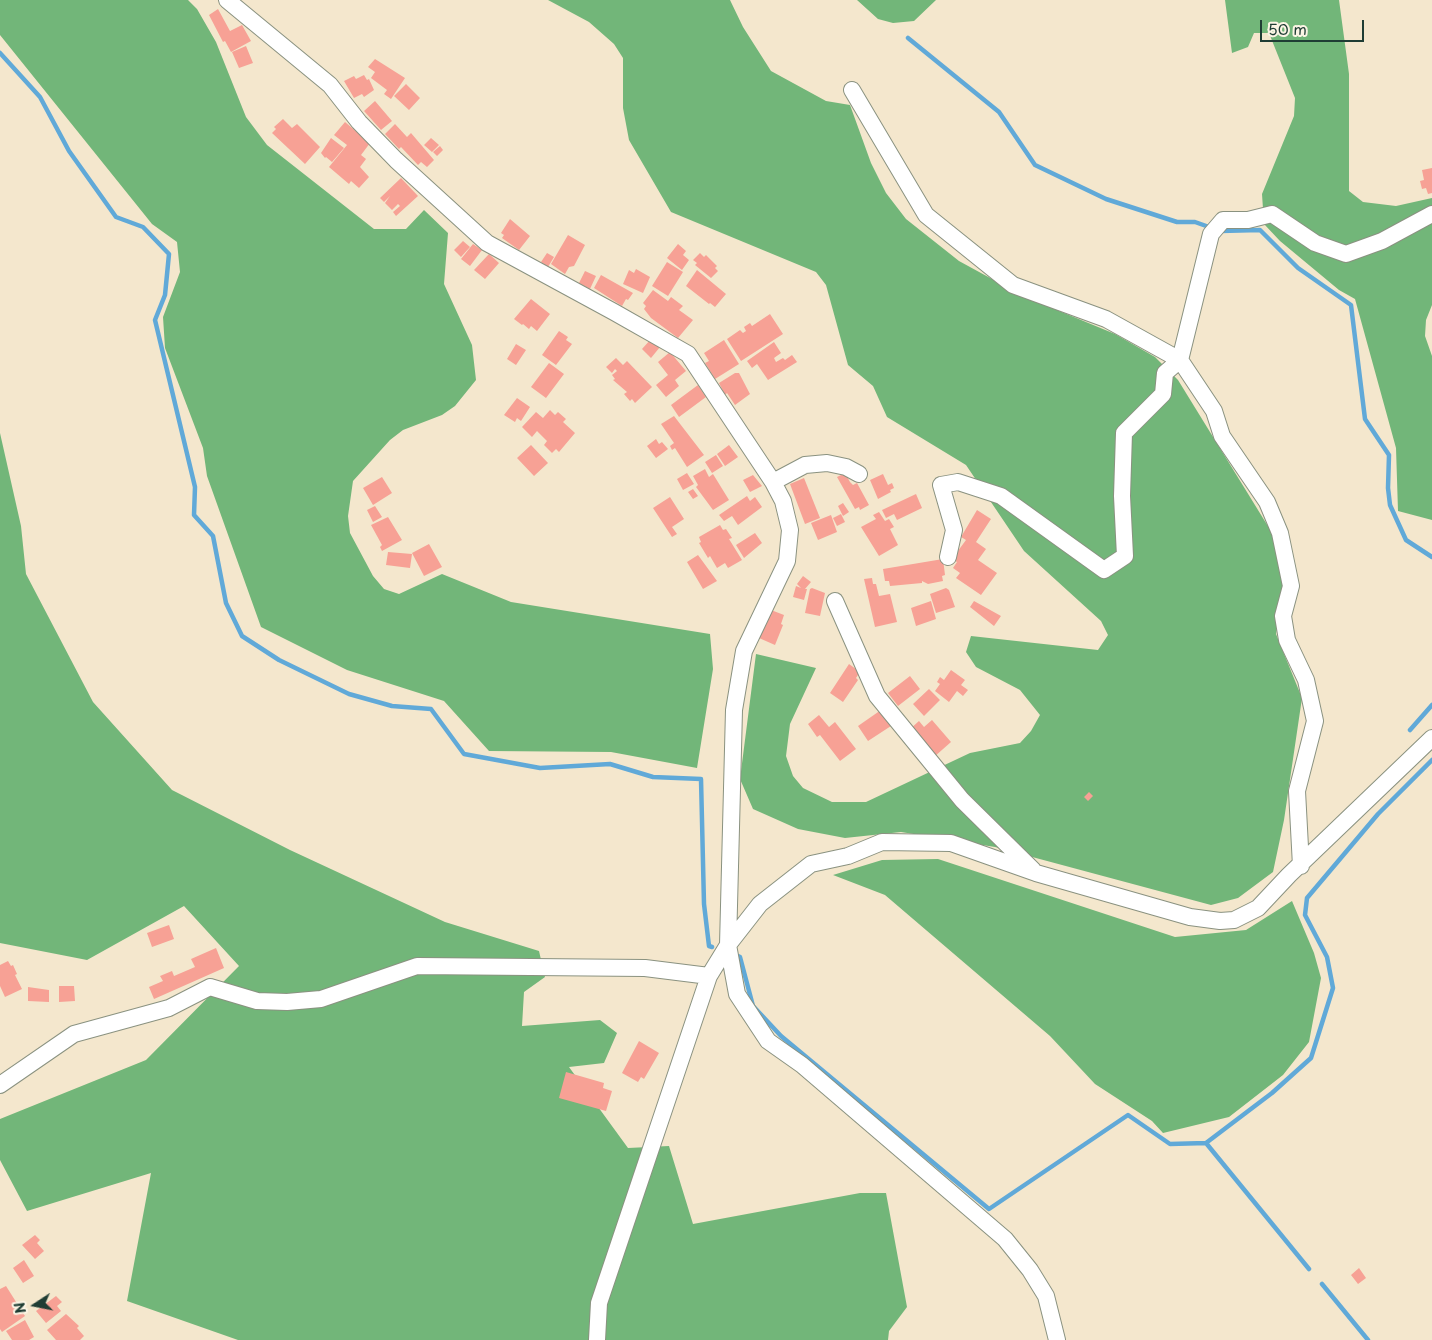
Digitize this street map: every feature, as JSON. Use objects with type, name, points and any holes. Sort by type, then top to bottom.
[{"type":"street","points":[[227,0],[330,85],[359,122],[396,160],[487,243],[688,354],[772,482],[783,501],[790,530],[787,561],[744,651],[734,710],[728,945],[737,994],[768,1041],[802,1065],[1005,1239],[1030,1270],[1046,1296],[1057,1340]]},
{"type":"street","points":[[852,90],[926,215],[1013,284],[1106,319],[1180,360],[1214,411],[1222,436],[1267,502],[1280,533],[1291,586],[1283,616],[1287,640],[1306,680],[1314,721],[1297,791],[1301,866]]},
{"type":"street","points":[[948,557],[954,530],[941,485],[958,482],[1001,496],[1104,570],[1124,556],[1122,496],[1124,433],[1163,394],[1165,373],[1180,360],[1211,234],[1223,220],[1248,220],[1272,214],[1315,243],[1346,254],[1382,241],[1432,214]]},
{"type":"street","points":[[772,482],[805,465],[826,463],[846,467],[859,474]]},
{"type":"street","points":[[835,601],[877,696],[962,800],[1036,873]]},
{"type":"street","points":[[597,1340],[599,1303],[709,976],[728,945],[760,904],[811,864],[848,856],[882,842],[950,843],[1036,873],[1190,917],[1220,921],[1234,920],[1258,908],[1288,875],[1301,866],[1432,738]]},
{"type":"street","points":[[0,1086],[74,1034],[169,1008],[210,987],[257,1001],[287,1002],[321,998],[417,966],[645,968],[709,976]]},
{"type":"green space","points":[[0,0],[188,0],[197,9],[216,42],[246,117],[267,145],[374,229],[406,229],[424,210],[448,233],[444,284],[472,345],[476,380],[455,406],[442,415],[403,430],[390,440],[353,481],[348,516],[350,533],[373,576],[384,589],[399,594],[442,574],[511,602],[710,634],[713,669],[697,768],[611,752],[489,751],[444,701],[347,670],[261,627],[207,476],[203,448],[165,348],[163,317],[180,272],[177,242],[152,224],[0,35]]},
{"type":"green space","points":[[548,0],[730,0],[743,27],[771,71],[826,101],[850,105],[871,163],[886,193],[906,219],[959,261],[1023,296],[1115,334],[1155,357],[1178,380],[1274,536],[1284,585],[1276,634],[1302,698],[1284,820],[1273,872],[1238,898],[1211,905],[995,847],[901,832],[845,838],[798,829],[753,809],[740,779],[756,654],[816,668],[790,724],[786,756],[793,776],[803,788],[832,802],[866,802],[970,753],[1020,743],[1031,731],[1040,715],[1020,690],[976,667],[966,652],[971,636],[1098,650],[1108,635],[1101,621],[1024,551],[966,465],[887,417],[873,386],[848,365],[826,285],[816,272],[671,212],[629,140],[623,108],[623,58],[614,44],[589,22]]},
{"type":"green space","points":[[857,0],[936,0],[914,21],[893,23],[878,19]]},
{"type":"green space","points":[[1225,0],[1339,0],[1349,74],[1349,191],[1363,202],[1396,206],[1432,198],[1432,305],[1426,320],[1425,336],[1432,356],[1432,520],[1398,511],[1396,448],[1355,299],[1339,290],[1280,241],[1264,224],[1262,194],[1294,116],[1295,98],[1269,33],[1254,33],[1248,47],[1232,53]]},
{"type":"green space","points":[[0,433],[21,526],[26,574],[93,702],[172,790],[290,850],[445,922],[539,951],[545,977],[524,992],[522,1026],[600,1020],[617,1033],[604,1063],[569,1067],[628,1148],[669,1146],[693,1224],[860,1193],[886,1193],[907,1307],[889,1331],[888,1340],[238,1340],[127,1301],[151,1173],[27,1211],[0,1160],[0,1119],[146,1060],[239,966],[184,906],[87,960],[0,943]]},
{"type":"green space","points":[[938,859],[1175,937],[1246,930],[1292,901],[1314,953],[1321,978],[1309,1042],[1283,1075],[1229,1117],[1163,1133],[1152,1121],[1095,1084],[1050,1036],[885,895],[833,875],[882,860]]},
{"type":"building","points":[[218,9],[230,31],[242,25],[251,41],[231,52],[225,41],[223,42],[209,15]]},
{"type":"building","points":[[246,46],[253,63],[239,68],[232,52]]},
{"type":"building","points":[[375,59],[405,78],[391,99],[384,94],[387,90],[371,78],[375,72],[368,67]]},
{"type":"building","points":[[364,75],[367,80],[369,79],[374,90],[364,97],[362,94],[354,98],[344,81],[354,76],[356,79]]},
{"type":"building","points":[[406,84],[420,98],[409,110],[394,96]]},
{"type":"building","points":[[375,101],[392,121],[381,130],[364,111]]},
{"type":"building","points":[[283,119],[292,128],[297,124],[320,147],[305,164],[272,133],[276,129],[274,127]]},
{"type":"building","points":[[345,122],[370,143],[361,155],[366,159],[360,167],[369,177],[359,188],[351,181],[349,184],[329,167],[347,145],[334,135]]},
{"type":"building","points":[[395,124],[407,137],[411,133],[434,160],[427,167],[421,162],[418,165],[385,134]]},
{"type":"building","points":[[331,138],[344,148],[332,162],[321,153]]},
{"type":"building","points":[[431,138],[439,145],[432,152],[424,145]]},
{"type":"building","points":[[440,146],[443,150],[437,156],[433,152]]},
{"type":"building","points":[[1432,168],[1432,193],[1428,194],[1426,188],[1422,189],[1420,181],[1424,180],[1422,170]]},
{"type":"building","points":[[401,178],[418,196],[396,216],[393,212],[400,206],[398,204],[392,210],[385,203],[390,196],[384,202],[380,198]]},
{"type":"building","points":[[510,219],[530,236],[519,250],[502,238],[504,235],[501,233]]},
{"type":"building","points":[[568,235],[585,245],[574,266],[569,267],[565,274],[551,264]]},
{"type":"building","points":[[463,241],[470,247],[461,257],[454,250]]},
{"type":"building","points":[[473,244],[482,250],[470,266],[461,259]]},
{"type":"building","points":[[678,244],[686,251],[683,255],[689,260],[682,270],[667,258]]},
{"type":"building","points":[[547,253],[554,257],[548,267],[541,262]]},
{"type":"building","points":[[700,253],[704,257],[706,255],[717,266],[715,268],[718,271],[711,278],[695,265],[697,263],[693,260]]},
{"type":"building","points":[[489,254],[499,263],[485,279],[474,270]]},
{"type":"building","points":[[667,262],[683,272],[668,296],[652,286]]},
{"type":"building","points":[[636,269],[650,277],[643,293],[623,284],[629,270],[634,273]]},
{"type":"building","points":[[697,270],[726,294],[715,307],[686,286]]},
{"type":"building","points":[[585,271],[596,276],[590,289],[579,283]]},
{"type":"building","points":[[601,275],[633,293],[622,306],[594,288]]},
{"type":"building","points":[[653,290],[668,301],[671,297],[683,306],[679,310],[693,320],[678,338],[651,318],[644,309],[646,306],[643,303]]},
{"type":"building","points":[[531,299],[550,314],[537,331],[531,326],[529,329],[514,319]]},
{"type":"building","points":[[770,314],[783,334],[741,361],[727,339],[740,330],[743,333],[746,331],[744,327],[750,323],[752,326]]},
{"type":"building","points":[[559,331],[568,337],[566,340],[572,344],[556,365],[542,355]]},
{"type":"building","points":[[651,339],[660,347],[651,358],[642,349]]},
{"type":"building","points":[[724,340],[739,364],[715,379],[705,363],[709,361],[704,353]]},
{"type":"building","points":[[774,342],[781,353],[774,358],[776,362],[783,358],[785,360],[792,355],[797,362],[768,380],[757,364],[752,368],[747,361]]},
{"type":"building","points":[[516,344],[526,350],[516,365],[507,359]]},
{"type":"building","points":[[670,352],[686,371],[675,380],[679,386],[666,397],[656,385],[668,375],[658,362]]},
{"type":"building","points":[[616,358],[623,365],[627,361],[652,387],[635,403],[632,399],[630,401],[624,394],[627,392],[613,380],[615,379],[612,375],[617,371],[615,369],[612,373],[606,367]]},
{"type":"building","points":[[549,363],[564,374],[546,398],[531,387]]},
{"type":"building","points":[[735,373],[739,373],[750,394],[735,405],[727,393],[725,395],[719,383]]},
{"type":"building","points":[[698,385],[706,397],[679,417],[671,405]]},
{"type":"building","points":[[517,398],[530,407],[521,421],[517,418],[515,422],[504,415]]},
{"type":"building","points":[[550,410],[555,415],[558,412],[566,419],[563,422],[575,433],[559,452],[556,449],[552,453],[544,445],[547,441],[537,431],[532,437],[522,427],[536,412],[543,418]]},
{"type":"building","points":[[674,416],[704,455],[687,467],[675,448],[672,450],[670,446],[674,443],[661,424]]},
{"type":"building","points":[[656,439],[659,444],[662,442],[668,449],[656,458],[647,446]]},
{"type":"building","points":[[531,445],[548,463],[534,476],[517,458]]},
{"type":"building","points":[[729,445],[738,457],[725,466],[717,454]]},
{"type":"building","points":[[716,455],[723,466],[712,473],[705,462]]},
{"type":"building","points":[[705,469],[709,477],[713,474],[729,500],[713,510],[696,487],[698,485],[693,476]]},
{"type":"building","points":[[687,473],[694,484],[683,490],[677,479]]},
{"type":"building","points":[[845,473],[853,485],[857,483],[869,505],[860,510],[859,507],[855,509],[837,477]]},
{"type":"building","points":[[883,474],[888,485],[892,483],[894,488],[890,490],[891,492],[878,499],[870,480]]},
{"type":"building","points":[[753,475],[762,486],[750,492],[743,480]]},
{"type":"building","points":[[382,477],[392,493],[373,505],[363,488]]},
{"type":"building","points":[[804,478],[820,518],[805,524],[790,484]]},
{"type":"building","points":[[693,489],[698,496],[693,499],[688,492]]},
{"type":"building","points":[[916,494],[922,508],[897,520],[894,514],[886,518],[882,510]]},
{"type":"building","points":[[747,496],[750,501],[755,497],[762,507],[738,525],[732,516],[724,521],[719,515]]},
{"type":"building","points":[[670,497],[684,519],[672,527],[677,534],[672,537],[653,508]]},
{"type":"building","points":[[843,503],[849,512],[843,516],[838,506]]},
{"type":"building","points":[[375,506],[382,517],[373,522],[367,510]]},
{"type":"building","points":[[977,510],[991,519],[976,542],[986,549],[978,560],[997,573],[981,595],[956,578],[960,573],[953,568],[957,562],[952,559],[966,540],[961,537]]},
{"type":"building","points":[[879,512],[885,521],[889,519],[894,527],[890,529],[898,545],[879,556],[861,527],[876,519],[873,515]]},
{"type":"building","points":[[841,514],[845,522],[837,526],[833,518]]},
{"type":"building","points":[[831,515],[837,532],[818,540],[811,523]]},
{"type":"building","points":[[388,517],[402,540],[382,551],[380,547],[382,545],[371,525]]},
{"type":"building","points":[[720,525],[723,530],[726,529],[732,538],[729,539],[742,560],[728,568],[725,563],[717,568],[699,543],[701,542],[699,537]]},
{"type":"building","points":[[755,533],[762,543],[744,558],[736,545]]},
{"type":"building","points":[[429,544],[442,567],[424,576],[412,553]]},
{"type":"building","points":[[388,552],[412,554],[410,568],[386,565]]},
{"type":"building","points":[[698,555],[717,581],[703,589],[687,562]]},
{"type":"building","points":[[943,559],[945,575],[942,576],[943,581],[928,584],[922,581],[922,583],[890,586],[889,581],[885,581],[883,569]]},
{"type":"building","points":[[803,576],[811,582],[805,589],[807,589],[804,600],[793,597],[796,586],[801,588],[797,584]]},
{"type":"building","points":[[872,578],[873,584],[876,584],[879,596],[890,594],[897,622],[875,627],[864,579]]},
{"type":"building","points":[[946,588],[949,590],[955,607],[936,613],[930,594]]},
{"type":"building","points":[[810,589],[825,593],[820,616],[805,613]]},
{"type":"building","points":[[931,601],[936,619],[916,626],[911,608]]},
{"type":"building","points":[[974,601],[1001,616],[994,626],[970,607]]},
{"type":"building","points":[[771,610],[784,615],[781,624],[783,625],[775,645],[759,638]]},
{"type":"building","points":[[849,664],[860,672],[856,678],[858,680],[843,702],[830,693]]},
{"type":"building","points":[[951,670],[965,680],[961,685],[968,690],[963,696],[957,691],[949,702],[935,691],[940,684],[937,682],[940,677],[944,680]]},
{"type":"building","points":[[910,676],[920,689],[898,706],[888,693]]},
{"type":"building","points":[[929,689],[940,700],[924,716],[913,704]]},
{"type":"building","points":[[881,710],[891,726],[868,741],[858,726]]},
{"type":"building","points":[[819,715],[829,727],[835,722],[856,749],[840,761],[820,735],[817,737],[808,724]]},
{"type":"building","points":[[932,720],[951,742],[934,757],[909,730],[919,721],[924,727]]},
{"type":"building","points":[[1089,792],[1093,796],[1088,801],[1084,797]]},
{"type":"building","points":[[169,925],[174,939],[152,947],[147,933]]},
{"type":"building","points":[[216,948],[224,968],[154,999],[149,987],[163,981],[160,976],[172,971],[174,976],[195,967],[191,959]]},
{"type":"building","points":[[8,961],[11,966],[13,965],[17,974],[15,975],[22,989],[5,997],[0,986],[0,965]]},
{"type":"building","points":[[59,986],[74,986],[75,1001],[59,1002]]},
{"type":"building","points":[[28,987],[49,990],[49,1002],[28,1001]]},
{"type":"building","points":[[639,1041],[659,1053],[644,1079],[641,1077],[638,1082],[622,1073]]},
{"type":"building","points":[[566,1072],[604,1083],[603,1088],[612,1091],[606,1111],[559,1098]]},
{"type":"building","points":[[35,1235],[40,1240],[37,1243],[44,1251],[35,1259],[22,1245]]},
{"type":"building","points":[[24,1260],[34,1276],[23,1283],[13,1268]]},
{"type":"building","points":[[1359,1268],[1366,1278],[1358,1284],[1351,1275]]},
{"type":"building","points":[[6,1286],[25,1316],[2,1332],[0,1329],[0,1289]]},
{"type":"building","points":[[56,1296],[62,1302],[57,1306],[61,1311],[46,1323],[36,1311]]},
{"type":"building","points":[[66,1314],[79,1326],[77,1328],[84,1336],[80,1340],[56,1340],[47,1330]]},
{"type":"building","points":[[25,1320],[34,1337],[29,1340],[12,1340],[6,1331]]},
{"type":"waterway","points":[[908,38],[999,112],[1035,165],[1106,199],[1177,222],[1195,222],[1209,227]]},
{"type":"waterway","points":[[0,53],[40,97],[69,151],[116,217],[143,227],[169,254],[165,295],[155,320],[195,487],[194,515],[213,536],[226,603],[242,636],[279,660],[349,694],[392,706],[431,709],[464,754],[540,768],[610,764],[653,777],[701,779],[704,904],[709,946],[712,947]]},
{"type":"waterway","points":[[1220,231],[1260,230],[1298,268],[1351,305],[1365,419],[1389,455],[1388,488],[1390,505],[1406,540],[1432,557]]},
{"type":"waterway","points":[[1410,730],[1432,705]]},
{"type":"waterway","points":[[738,956],[740,957],[753,1006],[781,1036],[989,1209],[1128,1115],[1170,1144],[1206,1143],[1272,1093],[1311,1058],[1333,988],[1327,957],[1305,915],[1307,898],[1378,814],[1432,760]]},
{"type":"waterway","points":[[1206,1143],[1309,1269]]},
{"type":"waterway","points":[[1322,1284],[1368,1340]]}]
